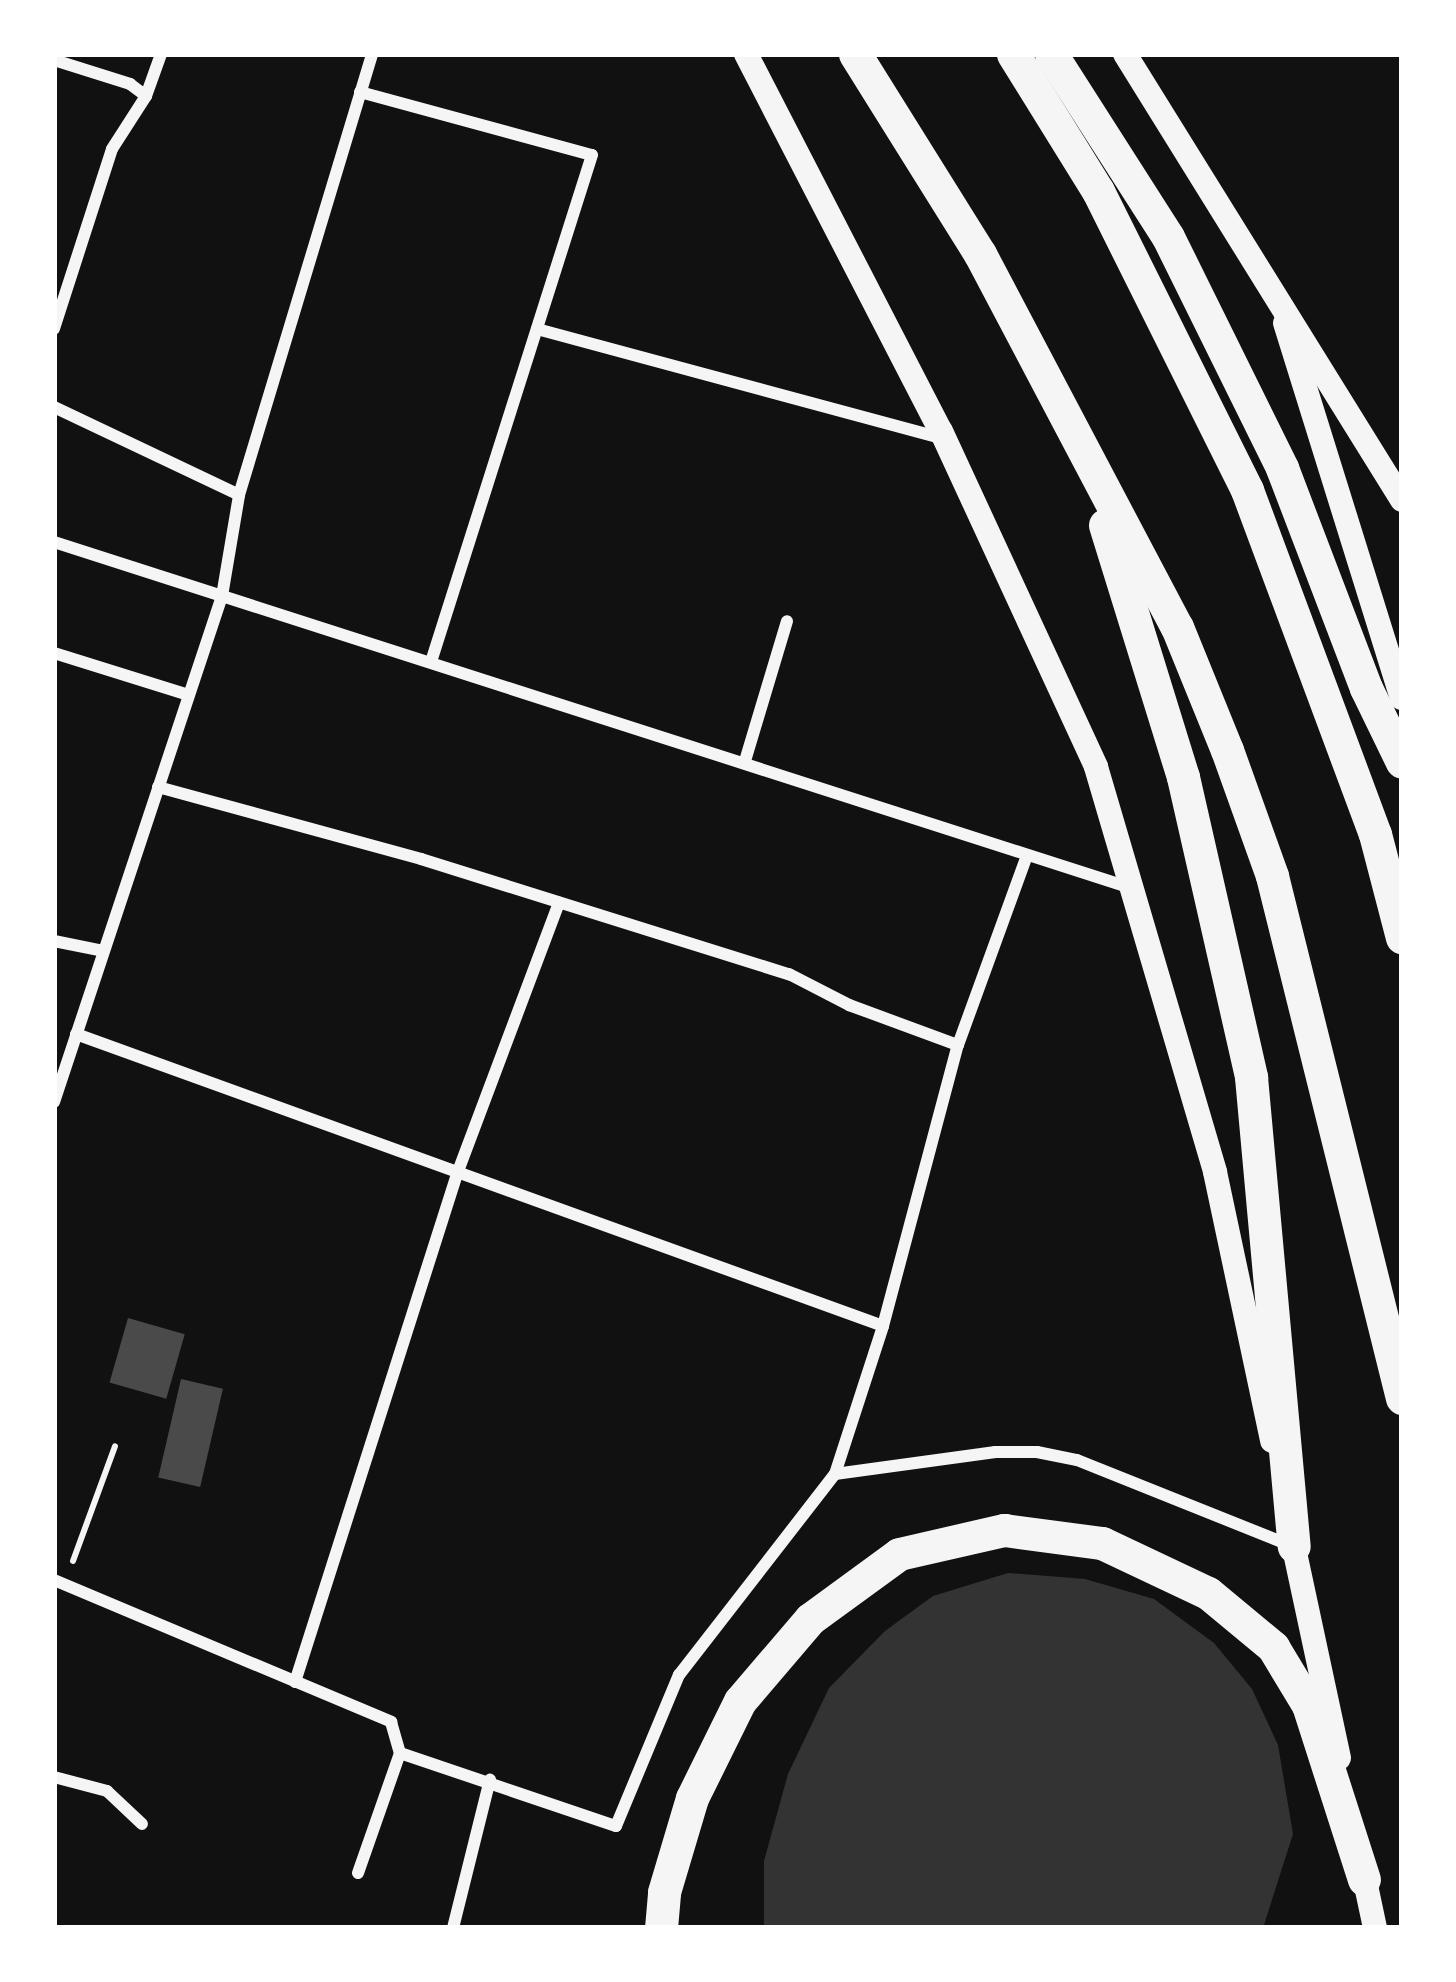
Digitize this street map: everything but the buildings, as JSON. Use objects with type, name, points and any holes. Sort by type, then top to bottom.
[{"type":"highway","points":[[855,54],[980,254],[1177,627],[1272,876],[1402,1398]]},
{"type":"highway","points":[[1012,54],[1098,191],[1247,490],[1376,834],[1402,938]]},
{"type":"highway","points":[[1052,54],[1189,279],[1282,468],[1366,688],[1402,762]]},
{"type":"highway","points":[[1088,466],[1183,777],[1251,1077],[1294,1546]]},
{"type":"highway","points":[[661,1928],[664,1892],[692,1798],[740,1701],[810,1619],[898,1554],[1004,1530],[1102,1543],[1208,1593],[1274,1647],[1308,1705],[1364,1880]]},
{"type":"main road","points":[[746,54],[945,439],[1096,767],[1215,1172],[1375,1928]]},
{"type":"main road","points":[[1125,54],[1402,500]]},
{"type":"main road","points":[[1275,290],[1402,698]]},
{"type":"street","points":[[54,329],[112,149],[146,96],[161,54]]},
{"type":"street","points":[[54,1102],[222,596],[239,495],[372,54]]},
{"type":"street","points":[[54,60],[130,84],[146,96]]},
{"type":"street","points":[[360,92],[592,155],[431,662]]},
{"type":"street","points":[[537,329],[945,439]]},
{"type":"street","points":[[54,407],[239,495]]},
{"type":"street","points":[[54,542],[1128,887]]},
{"type":"street","points":[[745,761],[787,621]]},
{"type":"street","points":[[54,653],[189,694]]},
{"type":"street","points":[[158,787],[559,902],[789,974],[849,1005],[958,1045]]},
{"type":"street","points":[[400,1754],[490,1780],[616,1826],[679,1675],[835,1474],[883,1326],[958,1045],[1026,858]]},
{"type":"street","points":[[295,1682],[458,1174],[559,902]]},
{"type":"street","points":[[54,941],[104,951]]},
{"type":"street","points":[[76,1034],[883,1326]]},
{"type":"street","points":[[835,1474],[995,1452],[1037,1452],[1077,1460],[1294,1546]]},
{"type":"street","points":[[59,1582],[391,1722],[400,1754],[358,1873]]},
{"type":"street","points":[[54,1777],[107,1791],[142,1824]]},
{"type":"street","points":[[453,1928],[490,1780]]},
{"type":"path","points":[[59,1582],[115,1446]]},
{"type":"shaded area","points":[[1008,1573],[1085,1579],[1154,1599],[1214,1643],[1252,1689],[1278,1745],[1293,1834],[1263,1928],[764,1928],[764,1861],[788,1774],[829,1688],[885,1631],[933,1596]]}]
